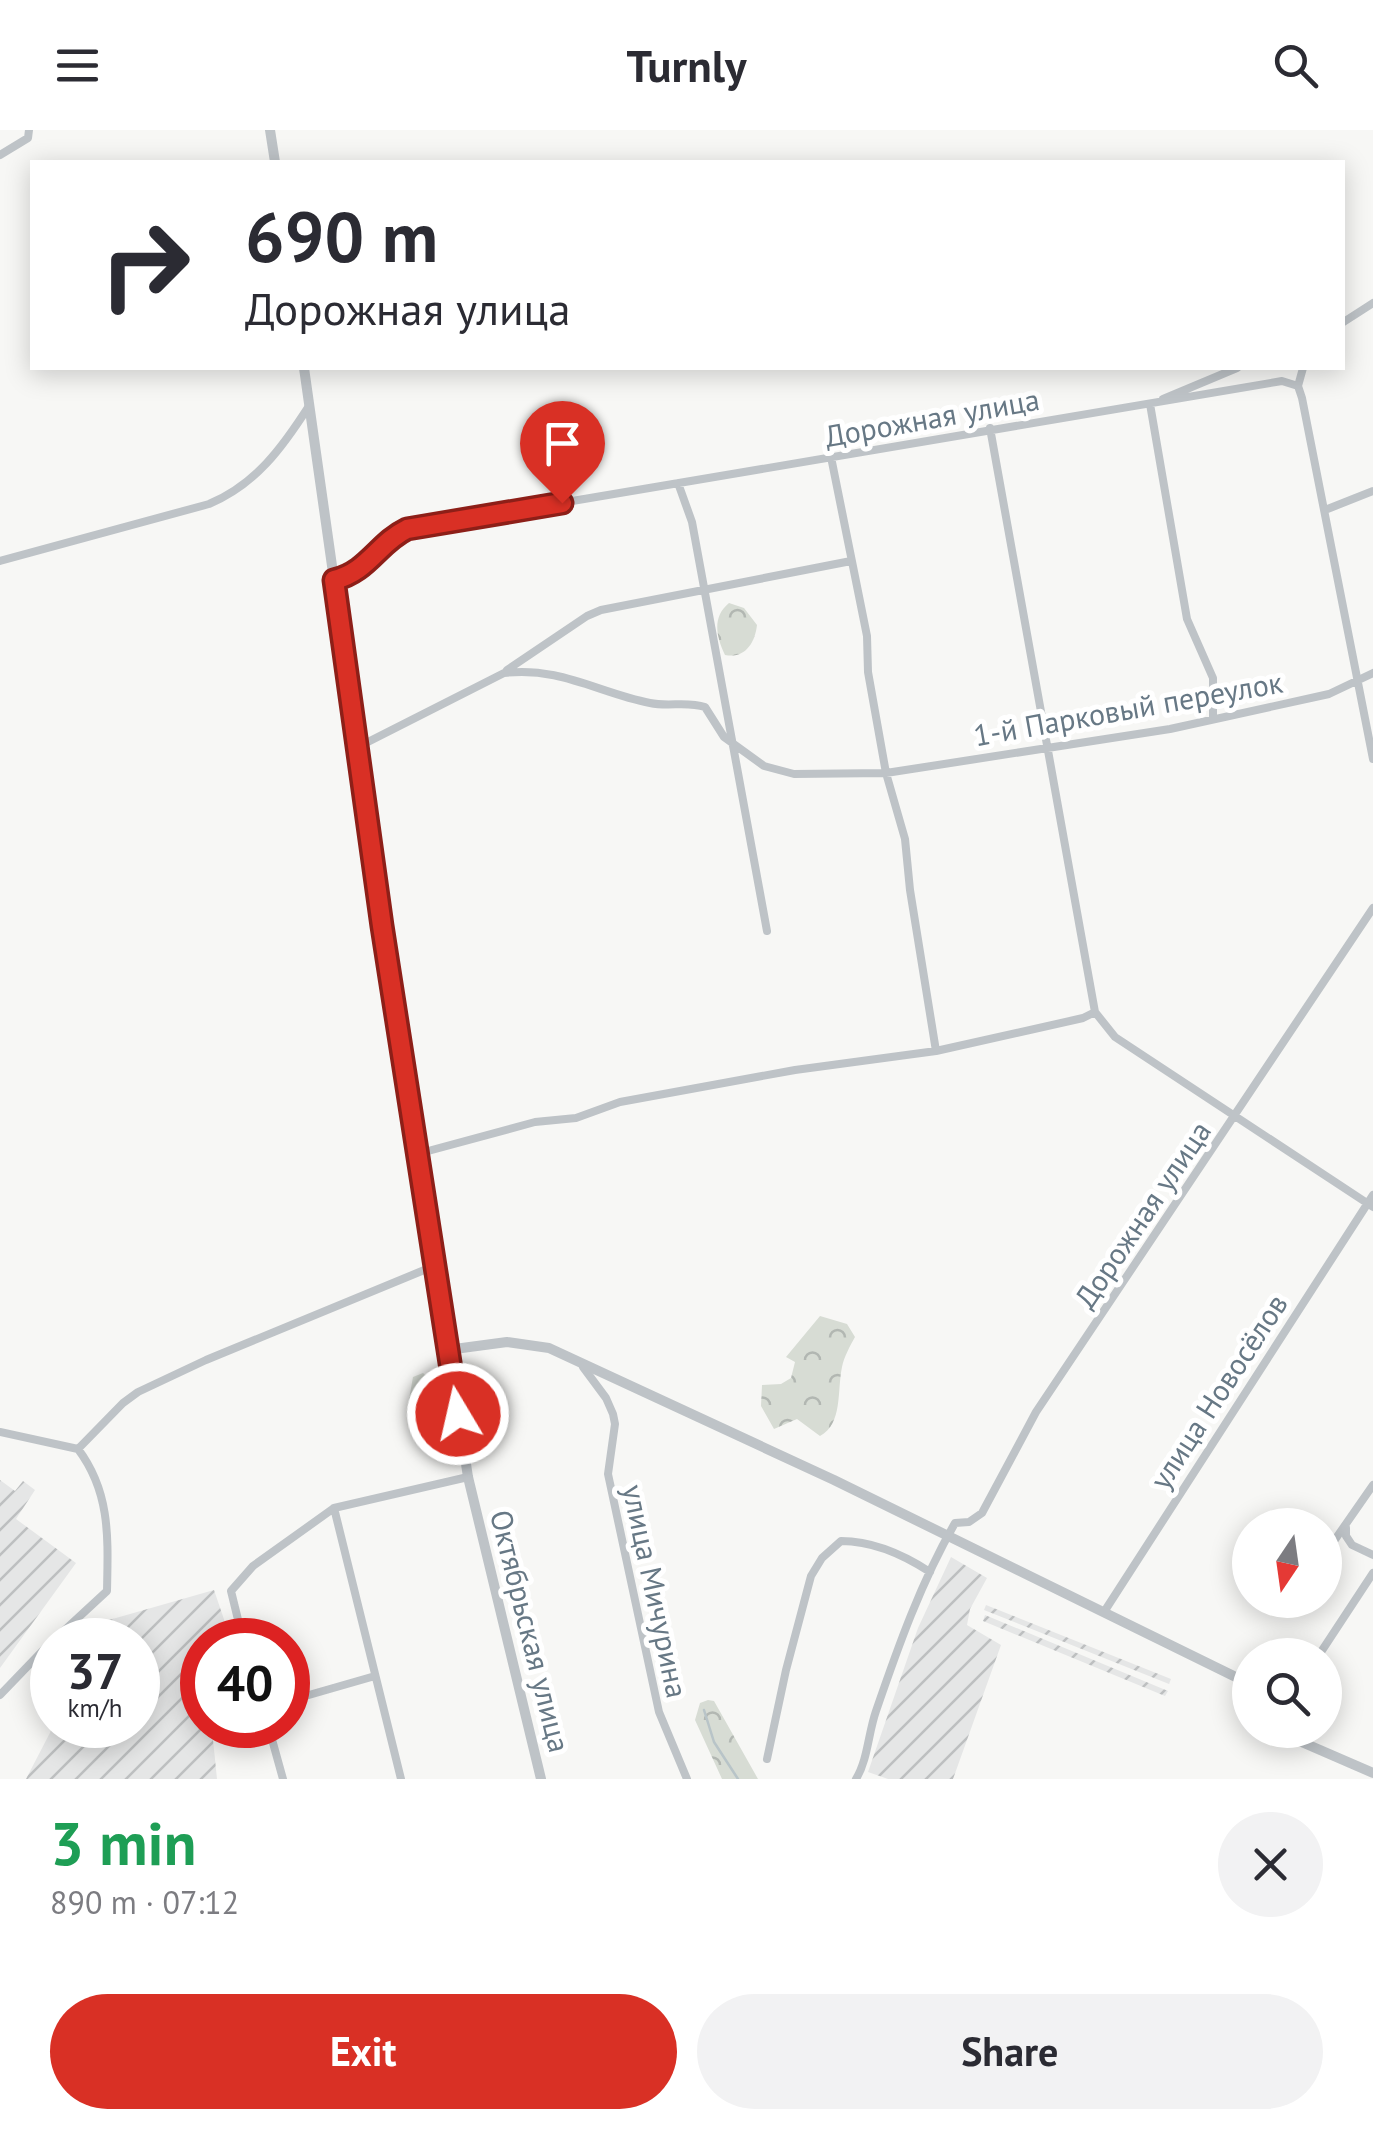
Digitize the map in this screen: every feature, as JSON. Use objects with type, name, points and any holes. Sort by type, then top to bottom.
[{"type":"street","points":[[0,155],[20,146],[30,130]]},
{"type":"street","points":[[270,130],[274,160]]},
{"type":"street","points":[[1345,322],[1373,303]]},
{"type":"street","name":"Октябрьская улица","points":[[304,370],[356,748],[468,1477],[541,1779]]},
{"type":"street","points":[[1213,719],[1213,678],[1187,619],[1149,405],[1232,370]]},
{"type":"street","points":[[1302,370],[1298,386],[1373,759]]},
{"type":"street","name":"Дорожная улица","points":[[334,580],[357,573],[396,534],[407,529],[1282,381],[1298,386]]},
{"type":"street","points":[[0,561],[209,504],[232,494],[277,455],[309,406]]},
{"type":"street","points":[[990,428],[1095,1012],[1115,1036],[1371,1202]]},
{"type":"street","points":[[831,457],[867,636],[868,672],[886,772],[905,839],[936,1051]]},
{"type":"street","points":[[678,483],[692,522],[767,931]]},
{"type":"street","points":[[1325,510],[1373,491]]},
{"type":"street","points":[[356,748],[504,673],[601,610],[851,561]]},
{"type":"street","points":[[504,673],[546,673],[648,702],[706,707],[719,732],[730,743]]},
{"type":"street","name":"1-й Парковый переулок","points":[[730,743],[764,766],[794,774],[886,772],[1049,749],[1213,719],[1328,694],[1373,673]]},
{"type":"street","name":"Дорожная улица","points":[[947,1536],[955,1523],[969,1522],[982,1513],[1036,1412],[1373,908]]},
{"type":"street","points":[[417,1154],[534,1122],[576,1118],[620,1102],[795,1070],[936,1051],[1095,1012]]},
{"type":"street","name":"улица Новосёлов","points":[[1104,1612],[1371,1202]]},
{"type":"street","points":[[78,1449],[122,1402],[138,1392],[434,1266]]},
{"type":"street","points":[[447,1350],[525,1342],[549,1348],[1232,1675]]},
{"type":"street","name":"улица Мичурина","points":[[577,1360],[591,1375],[613,1414],[608,1474],[659,1712],[688,1779]]},
{"type":"street","points":[[0,1432],[78,1449],[102,1492],[108,1522],[107,1591],[77,1618]]},
{"type":"street","points":[[238,1618],[231,1591],[253,1566],[334,1508],[468,1477]]},
{"type":"street","points":[[1342,1530],[1373,1485]]},
{"type":"street","points":[[334,1508],[401,1779]]},
{"type":"street","points":[[1346,1524],[1346,1536],[1352,1545],[1373,1555]]},
{"type":"street","points":[[856,1779],[862,1769],[874,1716],[947,1536]]},
{"type":"street","points":[[767,1759],[786,1670],[812,1576],[822,1558],[841,1541],[858,1541],[911,1559],[930,1572]]},
{"type":"street","points":[[1330,1638],[1373,1574]]},
{"type":"street","points":[[0,1695],[30,1664]]},
{"type":"street","points":[[310,1695],[375,1676]]},
{"type":"street","points":[[274,1748],[283,1779]]},
{"type":"street","points":[[1315,1748],[1373,1773]]},
{"type":"shaded area","points":[[0,1480],[15,1491],[23,1481],[35,1490],[16,1519],[76,1563],[36,1618],[30,1618],[30,1627],[0,1668]]},
{"type":"shaded area","points":[[951,1557],[987,1578],[970,1609],[967,1625],[1001,1645],[953,1779],[888,1779],[868,1772],[918,1628]]},
{"type":"shaded area","points":[[214,1590],[224,1618],[180,1618],[180,1748],[214,1748],[217,1779],[26,1779],[42,1748],[160,1748],[160,1618],[116,1618]]},
{"type":"shaded area","points":[[986,1605],[1171,1679],[1169,1684],[984,1610]]},
{"type":"shaded area","points":[[985,1615],[1168,1691],[1165,1696],[983,1621]]},
{"type":"green space","points":[[729,603],[744,608],[757,625],[748,648],[732,656],[725,655],[717,627],[720,614]]},
{"type":"green space","points":[[820,1316],[847,1324],[855,1337],[843,1363],[836,1415],[820,1436],[797,1419],[774,1429],[761,1406],[762,1385],[781,1384],[791,1378],[795,1362],[786,1357]]},
{"type":"green space","points":[[423,1373],[432,1381],[442,1417],[425,1429],[409,1425],[408,1405],[413,1377]]},
{"type":"green space","points":[[714,1701],[758,1779],[722,1779],[695,1720],[700,1703]]},
{"type":"waterway","points":[[704,1710],[714,1742],[738,1779]]},
{"type":"route","points":[[458,1414],[382,926],[334,580],[357,573],[396,534],[407,529],[562,503]]}]
